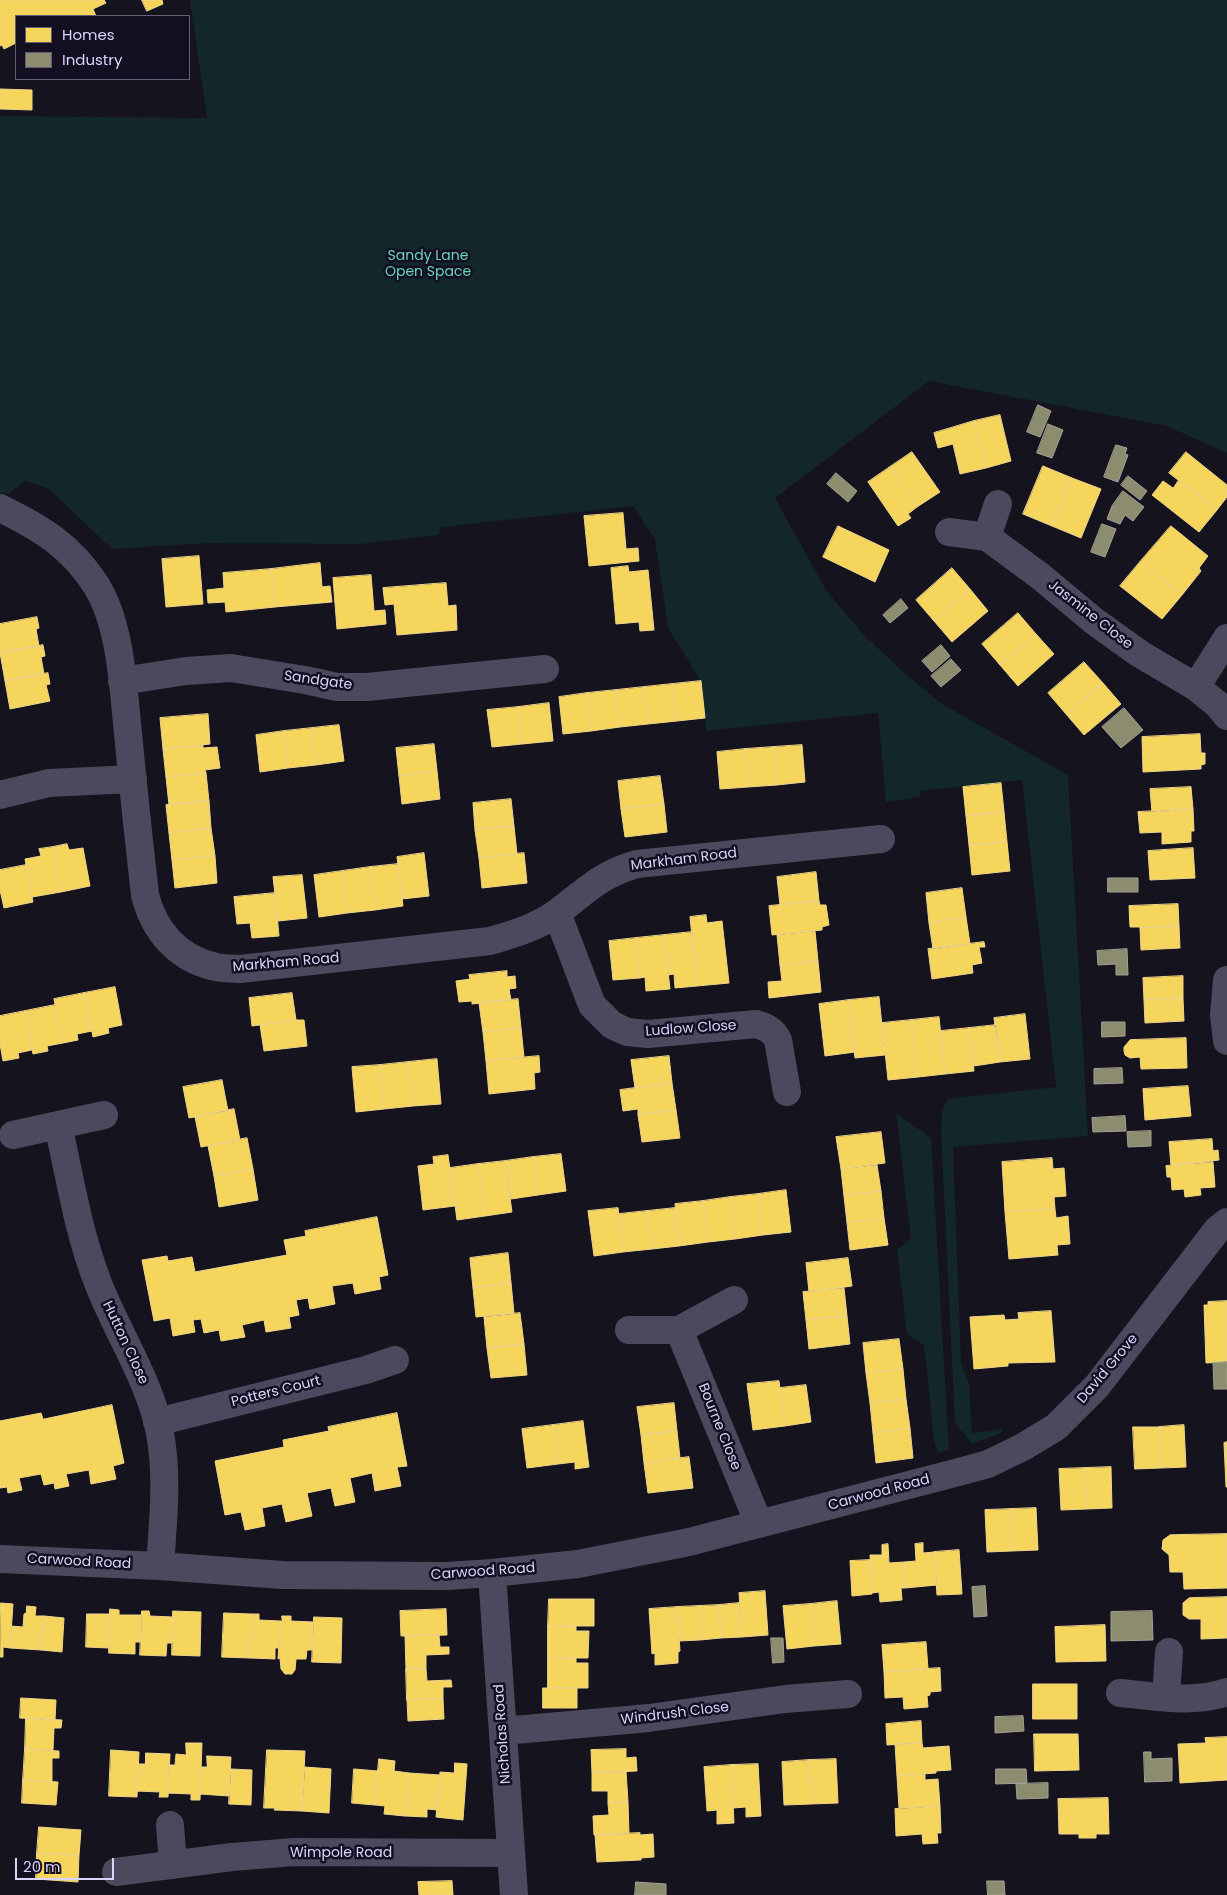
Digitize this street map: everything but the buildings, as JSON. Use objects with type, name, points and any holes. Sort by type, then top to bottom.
[{"type":"street","points":[[987,537],[998,504]]},
{"type":"street","name":"Markham Road","points":[[0,508],[54,538],[86,570],[106,602],[113,624],[122,681],[145,895],[149,911],[158,928],[171,944],[190,958],[216,967],[240,969],[481,942],[524,931],[557,913],[601,878],[619,869],[637,864],[881,839]]},
{"type":"street","name":"Jasmine Close","points":[[949,532],[987,537],[1140,654],[1196,687],[1217,704],[1227,716]]},
{"type":"street","points":[[1196,687],[1227,638]]},
{"type":"street","name":"Sandgate","points":[[122,681],[186,671],[231,668],[338,687],[367,687],[545,669]]},
{"type":"street","points":[[0,795],[49,783],[133,779]]},
{"type":"street","name":"Ludlow Close","points":[[557,913],[592,1005],[612,1025],[627,1032],[648,1034],[756,1024],[766,1027],[775,1033],[778,1040],[787,1092]]},
{"type":"street","points":[[1227,980],[1224,1015],[1227,1041]]},
{"type":"street","points":[[13,1135],[104,1115]]},
{"type":"street","name":"Hutton Close","points":[[58,1124],[88,1258],[146,1389],[157,1422],[165,1490],[160,1566]]},
{"type":"street","name":"David Grove","points":[[955,1473],[988,1464],[1024,1447],[1056,1427],[1097,1386],[1217,1230],[1227,1222]]},
{"type":"street","points":[[630,1330],[679,1330],[734,1300]]},
{"type":"street","name":"Bourne Close","points":[[679,1330],[759,1524]]},
{"type":"street","name":"Potters Court","points":[[157,1422],[357,1372],[395,1360]]},
{"type":"street","name":"Carwood Road","points":[[0,1559],[160,1566],[282,1575],[447,1576],[492,1573],[578,1564],[689,1542],[955,1473]]},
{"type":"street","name":"Nicholas Road","points":[[492,1573],[514,1895]]},
{"type":"street","points":[[1166,1697],[1169,1652]]},
{"type":"street","points":[[1120,1693],[1192,1698],[1227,1692]]},
{"type":"street","name":"Windrush Close","points":[[503,1731],[648,1718],[785,1698],[848,1694]]},
{"type":"street","points":[[170,1825],[173,1865]]},
{"type":"street","name":"Wimpole Road","points":[[116,1872],[294,1852],[510,1853]]},
{"type":"green space","name":"Sandy Lane Open Space","points":[[190,0],[1227,0],[1227,453],[1167,426],[929,381],[775,498],[826,590],[862,633],[902,671],[942,704],[1068,775],[1088,1136],[953,1147],[961,1364],[969,1383],[972,1433],[1003,1429],[1001,1433],[972,1444],[955,1423],[941,1133],[942,1112],[947,1099],[1056,1087],[1022,780],[920,791],[920,797],[886,802],[878,713],[706,731],[701,681],[668,628],[655,539],[633,506],[441,527],[438,535],[360,544],[209,543],[112,549],[49,489],[25,481],[8,494],[0,493],[0,116],[207,118]]},
{"type":"green space","points":[[896,1113],[931,1138],[949,1450],[938,1453],[934,1440],[924,1345],[907,1334],[897,1250],[911,1238]]}]
